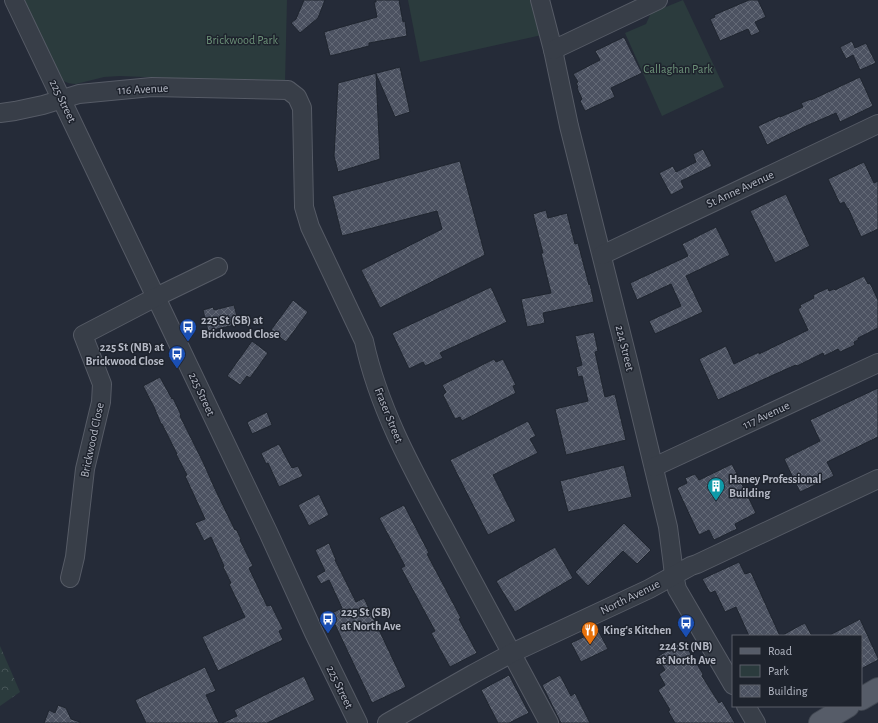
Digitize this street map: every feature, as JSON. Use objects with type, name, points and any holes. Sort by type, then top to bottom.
[{"type":"main road","points":[[862,697],[878,689]]},
{"type":"main road","points":[[820,723],[846,707]]},
{"type":"street","name":"225 Street","points":[[14,0],[268,532],[314,634],[358,723]]},
{"type":"street","name":"224 Street","points":[[540,0],[553,50],[569,126],[668,527],[676,589],[732,683]]},
{"type":"street","points":[[553,50],[658,0]]},
{"type":"street","name":"116 Avenue","points":[[0,113],[43,105],[79,94],[152,87],[288,90]]},
{"type":"street","name":"Fraser Street","points":[[288,90],[297,97],[302,108],[304,207],[310,227],[364,341],[368,360],[379,394],[408,461],[550,723]]},
{"type":"street","name":"St Anne Avenue","points":[[602,255],[878,124]]},
{"type":"street","name":"Brickwood Close","points":[[70,578],[75,557],[85,468],[101,402],[102,384],[83,335],[218,267]]},
{"type":"street","name":"117 Avenue","points":[[654,467],[878,363]]},
{"type":"street","name":"North Avenue","points":[[387,723],[512,653],[649,589],[691,566],[878,479]]},
{"type":"street","points":[[747,707],[756,723]]},
{"type":"green space","name":"Brickwood Park","points":[[22,0],[287,0],[285,83],[120,76],[104,77],[76,84],[69,83],[62,80]]},
{"type":"green space","points":[[408,0],[534,0],[542,35],[420,62]]},
{"type":"green space","name":"Callaghan Park","points":[[683,0],[724,87],[662,116],[625,33],[646,24],[651,13]]},
{"type":"green space","points":[[0,646],[20,692],[0,706]]},
{"type":"building","points":[[304,0],[325,0],[318,18],[300,33],[291,23],[296,19]]},
{"type":"building","points":[[376,0],[399,0],[403,22],[405,21],[407,36],[369,43],[369,46],[330,56],[324,32],[377,17],[374,2],[376,2]]},
{"type":"building","points":[[749,0],[758,0],[766,17],[755,22],[760,32],[751,36],[748,29],[720,41],[710,19],[715,17],[714,15]]},
{"type":"building","points":[[624,37],[642,73],[611,88],[615,97],[585,111],[580,101],[582,99],[577,88],[576,83],[578,82],[573,74],[600,60],[595,51]]},
{"type":"building","points":[[852,41],[855,48],[866,43],[876,63],[860,70],[853,55],[846,59],[840,47]]},
{"type":"building","points":[[400,67],[410,112],[395,117],[376,74],[380,159],[338,172],[334,156],[338,83]]},
{"type":"building","points":[[860,77],[873,106],[840,122],[836,113],[767,145],[758,126],[803,107],[801,103],[811,100]]},
{"type":"building","points":[[703,149],[712,166],[681,181],[684,188],[671,195],[659,173],[673,166],[676,172],[696,162],[693,154]]},
{"type":"building","points":[[460,161],[485,255],[380,308],[361,270],[442,229],[437,211],[342,236],[332,196]]},
{"type":"building","points":[[864,162],[874,183],[878,181],[878,229],[861,237],[848,208],[844,202],[840,204],[828,179]]},
{"type":"building","points":[[786,194],[810,246],[775,263],[750,211]]},
{"type":"building","points":[[546,210],[548,218],[567,213],[575,244],[578,243],[594,302],[543,313],[545,323],[527,327],[521,299],[551,293],[533,214]]},
{"type":"building","points":[[716,227],[730,255],[686,276],[703,312],[655,334],[649,321],[681,306],[671,284],[637,300],[630,283],[688,256],[682,244]]},
{"type":"building","points":[[864,276],[868,284],[870,283],[878,300],[878,328],[858,338],[858,340],[854,342],[855,345],[840,352],[838,349],[824,356],[823,353],[797,366],[791,367],[718,400],[699,359],[726,346],[734,364],[759,352],[759,354],[808,330],[798,309],[801,307],[800,305],[814,298],[813,295],[828,288],[829,291],[835,290]]},
{"type":"building","points":[[491,287],[507,322],[440,353],[443,358],[425,366],[423,362],[409,369],[392,333]]},
{"type":"building","points":[[293,300],[308,312],[286,342],[271,330]]},
{"type":"building","points":[[234,305],[239,324],[208,331],[203,310],[213,307],[214,310]]},
{"type":"building","points":[[594,332],[598,351],[595,352],[605,397],[615,394],[626,440],[566,455],[555,409],[588,401],[582,376],[578,377],[576,367],[582,365],[575,336]]},
{"type":"building","points":[[252,341],[268,353],[250,378],[247,376],[240,385],[227,376]]},
{"type":"building","points":[[494,359],[496,362],[503,359],[516,385],[513,386],[516,393],[462,421],[460,417],[455,419],[443,395],[446,392],[442,385]]},
{"type":"building","points":[[160,377],[172,399],[173,398],[215,489],[241,539],[240,540],[253,566],[249,568],[267,606],[271,605],[283,629],[279,631],[283,640],[218,671],[202,637],[245,617],[229,584],[231,583],[211,537],[204,541],[195,523],[205,519],[185,476],[187,475],[143,386]]},
{"type":"building","points":[[878,388],[878,437],[827,462],[834,476],[800,492],[784,459],[820,441],[810,420]]},
{"type":"building","points":[[267,412],[272,425],[252,434],[247,422]]},
{"type":"building","points":[[528,421],[536,436],[530,439],[538,453],[493,475],[516,521],[488,535],[450,460]]},
{"type":"building","points":[[279,444],[292,468],[298,466],[303,476],[279,487],[268,463],[266,464],[261,453]]},
{"type":"building","name":"Haney Professional Building","points":[[732,464],[756,513],[735,524],[737,529],[714,540],[709,530],[699,535],[677,488],[687,483],[685,478],[695,474],[699,480]]},
{"type":"building","points":[[624,465],[632,497],[568,512],[560,481]]},
{"type":"building","points":[[319,494],[329,515],[309,526],[298,505]]},
{"type":"building","points":[[404,505],[477,653],[450,667],[431,633],[435,631],[401,568],[405,566],[379,518]]},
{"type":"building","points":[[624,523],[651,550],[637,564],[623,551],[588,586],[575,572]]},
{"type":"building","points":[[329,543],[335,560],[356,602],[364,598],[406,687],[372,703],[330,614],[342,608],[329,580],[321,584],[316,576],[325,571],[315,550]]},
{"type":"building","points":[[555,547],[573,578],[515,612],[496,581]]},
{"type":"building","points":[[739,562],[745,574],[751,572],[780,635],[749,635],[736,607],[725,612],[715,591],[710,593],[702,579]]},
{"type":"building","points":[[860,619],[878,660],[862,668],[862,635],[830,635]]},
{"type":"building","points":[[805,623],[811,635],[783,635]]},
{"type":"building","points":[[598,630],[608,649],[581,662],[571,643]]},
{"type":"building","points":[[683,641],[719,703],[722,701],[735,723],[675,723],[668,711],[670,710],[658,690],[665,685],[659,674],[665,670],[657,657]]},
{"type":"building","points":[[205,667],[216,691],[206,695],[219,723],[146,723],[135,700]]},
{"type":"building","points":[[509,675],[529,713],[509,723],[498,723],[481,690]]},
{"type":"building","points":[[560,675],[571,696],[575,693],[590,723],[561,723],[542,685]]},
{"type":"building","points":[[304,676],[315,700],[267,723],[222,723],[237,716],[234,710]]},
{"type":"building","points":[[58,705],[66,708],[71,719],[80,723],[44,723],[49,710],[55,713]]},
{"type":"place","name":"225 St (SB) at Brickwood Close","points":[[188,342]]},
{"type":"place","name":"225 St (NB) at Brickwood Close","points":[[177,369]]},
{"type":"place","name":"Haney Professional Building","points":[[716,501]]},
{"type":"place","name":"225 St (SB) at North Ave","points":[[328,634]]},
{"type":"place","name":"224 St (NB) at North Ave","points":[[686,638]]},
{"type":"place","name":"King's Kitchen","points":[[590,645]]}]
